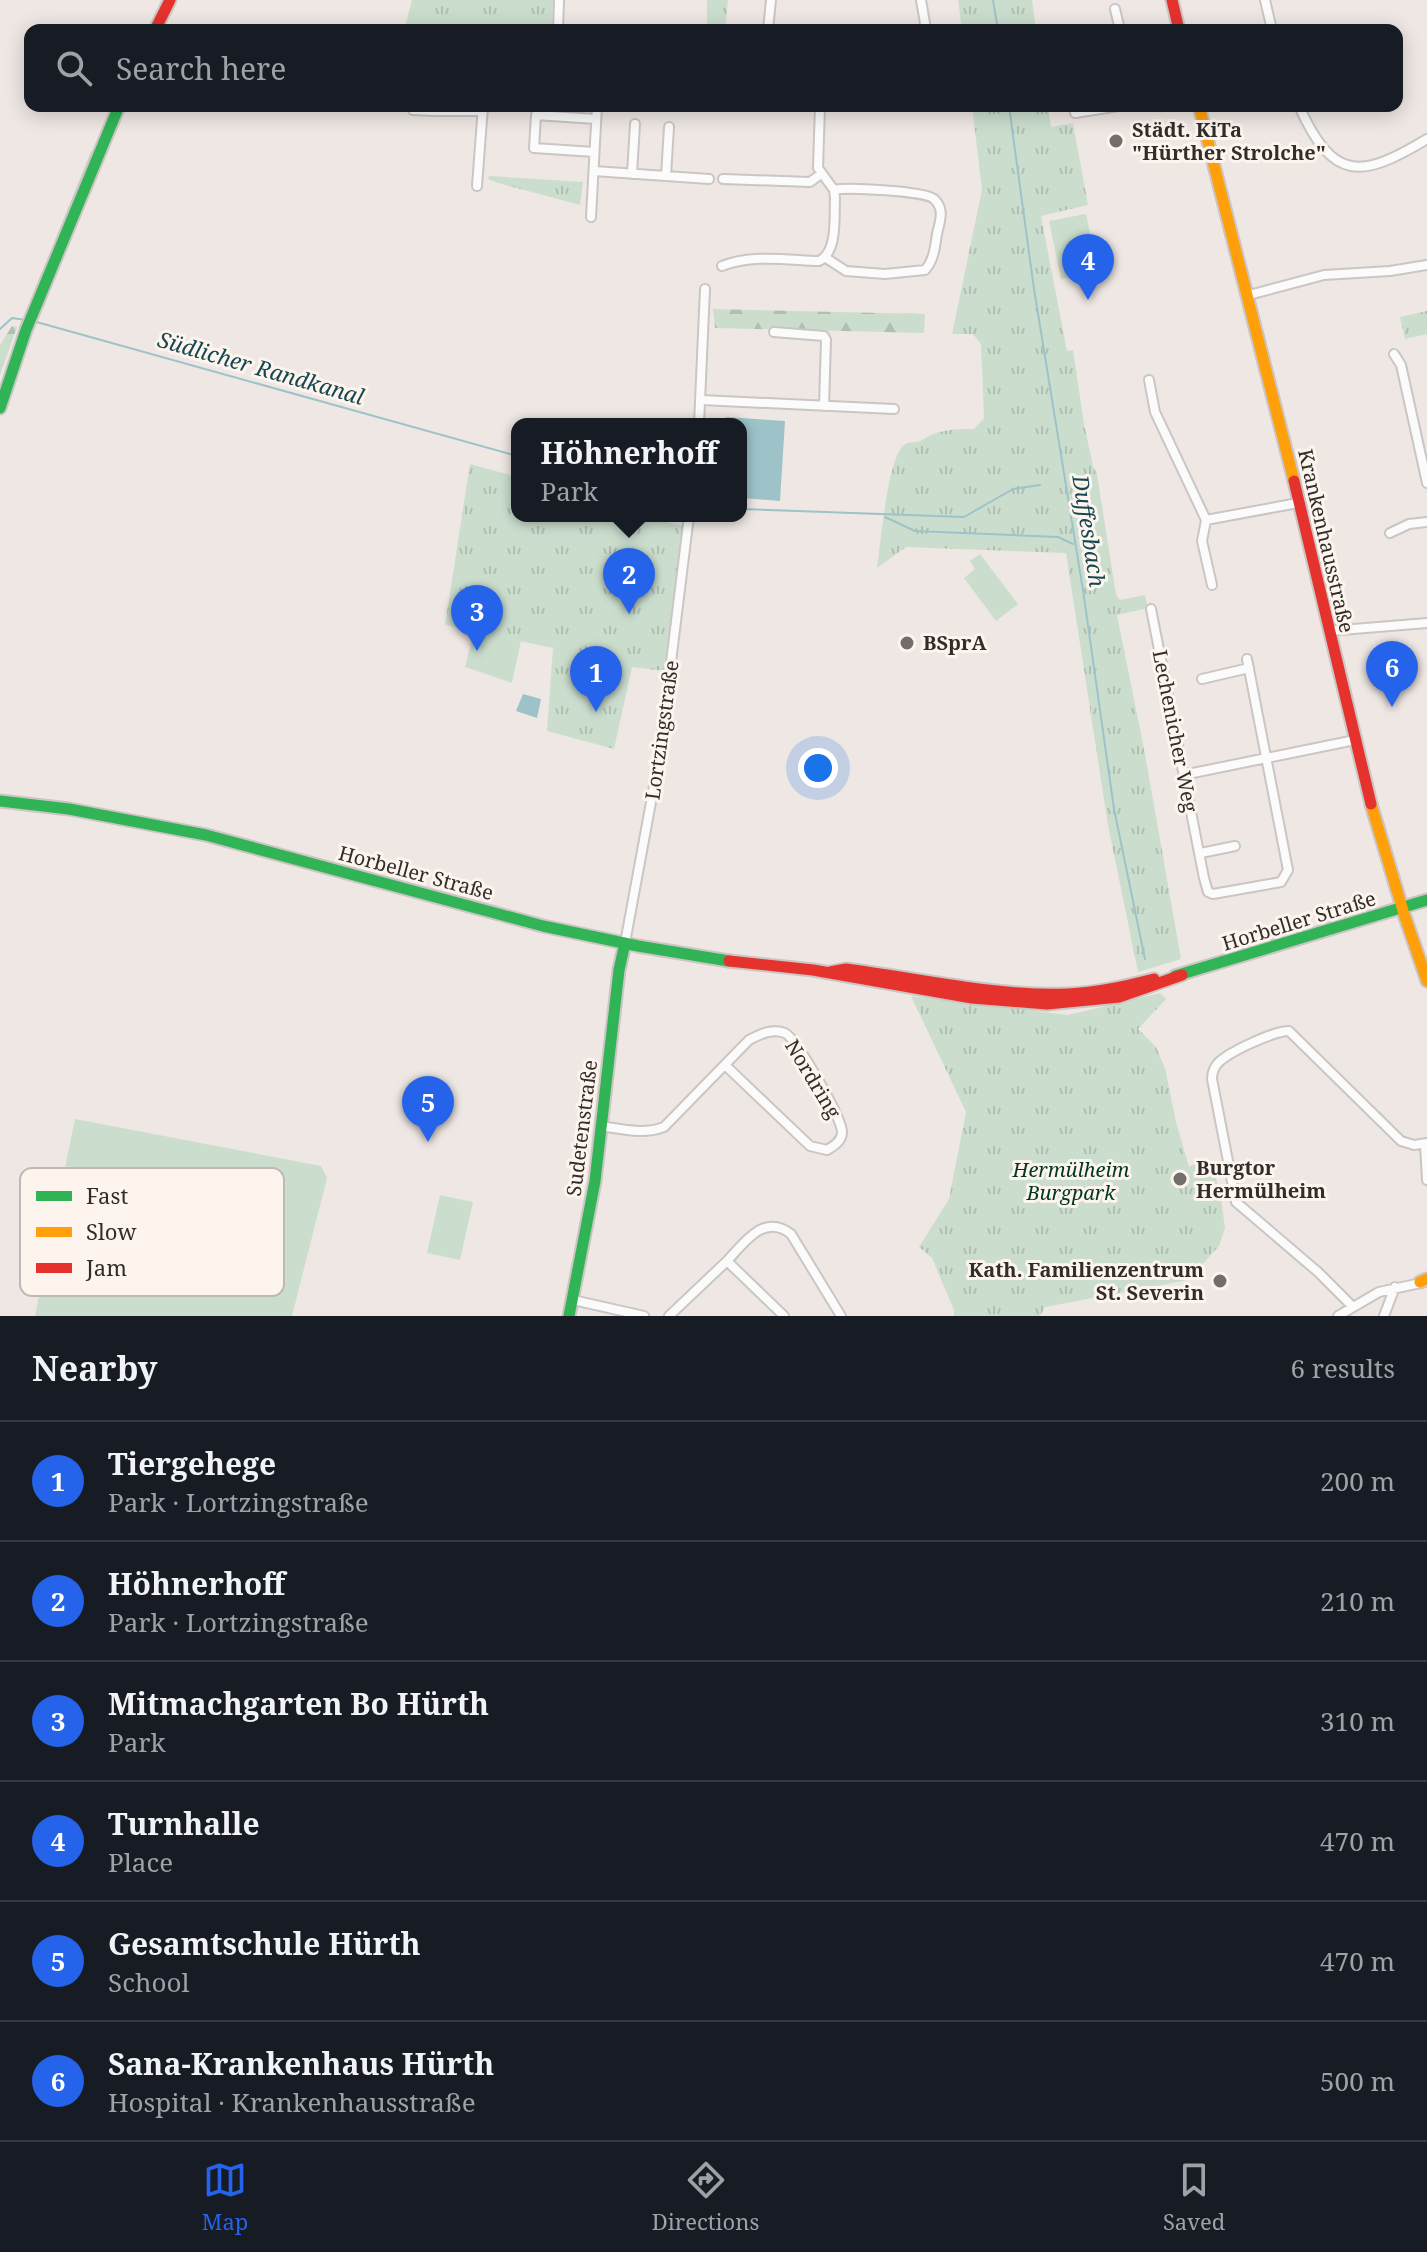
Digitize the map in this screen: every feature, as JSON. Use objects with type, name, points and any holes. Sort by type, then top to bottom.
[{"type":"street","points":[[158,24],[170,0]]},
{"type":"street","points":[[558,24],[559,0]]},
{"type":"street","points":[[769,24],[771,0]]},
{"type":"street","points":[[921,0],[925,24]]},
{"type":"street","points":[[1172,0],[1178,24]]},
{"type":"street","points":[[1271,24],[1265,0],[1273,0]]},
{"type":"street","points":[[1115,9],[1119,24]]},
{"type":"street","points":[[0,408],[26,330],[116,112]]},
{"type":"street","points":[[477,186],[483,112]]},
{"type":"street","points":[[591,217],[597,112]]},
{"type":"street","points":[[722,266],[755,259],[819,261],[826,258],[831,250],[834,190],[818,168],[820,112]]},
{"type":"street","name":"Krankenhausstraße","points":[[1200,112],[1220,196],[1249,295],[1355,740],[1402,908],[1427,981]]},
{"type":"street","points":[[1302,112],[1312,133],[1328,154],[1356,167],[1372,167],[1390,161],[1427,139]]},
{"type":"street","points":[[594,152],[534,148],[536,115],[596,119]]},
{"type":"street","points":[[632,174],[635,124]]},
{"type":"street","points":[[666,176],[669,127]]},
{"type":"street","points":[[594,171],[709,179]]},
{"type":"street","points":[[723,179],[810,182],[821,174]]},
{"type":"street","points":[[826,258],[846,271],[885,274],[925,270],[931,261],[942,215],[936,202],[925,193],[861,188],[834,190]]},
{"type":"street","points":[[1249,295],[1324,275],[1427,265]]},
{"type":"street","points":[[700,418],[705,289]]},
{"type":"street","points":[[774,332],[824,336],[824,406]]},
{"type":"street","points":[[1394,354],[1401,365],[1427,483]]},
{"type":"street","points":[[1149,380],[1155,412],[1206,520],[1202,541],[1212,585]]},
{"type":"street","points":[[701,400],[894,409]]},
{"type":"street","points":[[1206,520],[1298,503]]},
{"type":"street","name":"Lortzingstraße","points":[[625,943],[659,759],[688,522]]},
{"type":"street","points":[[1390,533],[1409,524],[1427,522]]},
{"type":"street","name":"Lechenicher Weg","points":[[1151,609],[1208,892],[1213,894],[1281,882],[1285,877],[1288,870],[1268,758]]},
{"type":"street","points":[[1329,631],[1427,623]]},
{"type":"street","points":[[1202,679],[1248,663],[1268,758]]},
{"type":"street","points":[[1183,775],[1355,740]]},
{"type":"street","name":"Horbeller Straße","points":[[0,801],[87,810],[191,831],[542,926],[625,943],[965,996],[1049,1004],[1118,997],[1427,900]]},
{"type":"street","points":[[1201,853],[1235,846]]},
{"type":"street","name":"Sudetenstraße","points":[[569,1316],[595,1181],[619,970],[625,943]]},
{"type":"street","points":[[1352,1306],[1318,1272],[1236,1202],[1212,1079],[1215,1067],[1224,1059],[1274,1033],[1289,1031],[1401,1141],[1414,1145],[1426,1144],[1427,1180]]},
{"type":"street","name":"Nordring","points":[[601,1126],[641,1132],[664,1127],[749,1040],[760,1034],[782,1032],[790,1036],[834,1110],[842,1136],[836,1145],[827,1150],[810,1146],[725,1065]]},
{"type":"street","points":[[669,1316],[756,1231],[778,1226],[791,1234],[841,1316]]},
{"type":"street","points":[[727,1261],[784,1316]]},
{"type":"street","points":[[1338,1316],[1352,1306],[1395,1287],[1425,1281]]},
{"type":"street","points":[[1384,1316],[1395,1287]]},
{"type":"street","points":[[573,1300],[644,1316]]},
{"type":"green space","points":[[412,0],[553,0],[552,24],[406,24]]},
{"type":"green space","points":[[707,0],[728,0],[726,24],[707,24]]},
{"type":"green space","points":[[958,0],[1032,0],[1035,24],[961,24]]},
{"type":"green space","points":[[973,112],[1049,112],[1051,127],[1073,123],[1088,205],[1041,216],[1067,351],[1073,350],[1116,595],[1120,600],[1145,595],[1148,608],[1117,615],[1181,959],[1138,972],[1108,825],[1066,553],[906,547],[877,568],[889,485],[897,455],[903,446],[942,432],[974,429],[984,418],[981,344],[973,334],[952,334],[982,190]]},
{"type":"green space","points":[[91,151],[37,293],[34,292]]},
{"type":"green space","points":[[489,176],[583,182],[580,205],[498,183],[488,179]]},
{"type":"green space","points":[[1086,214],[1098,272],[1061,279],[1049,221]]},
{"type":"green space","points":[[713,309],[925,314],[924,333],[715,328]]},
{"type":"green space","points":[[1427,311],[1427,334],[1405,339],[1400,317]]},
{"type":"green space","points":[[12,326],[17,327],[0,375],[0,345]]},
{"type":"green space","points":[[470,464],[511,475],[511,522],[666,522],[683,526],[664,671],[632,667],[614,749],[547,731],[553,648],[445,625]]},
{"type":"green space","points":[[980,554],[1018,604],[996,621],[964,578],[975,569],[970,561]]},
{"type":"green space","points":[[474,631],[521,641],[512,683],[465,667]]},
{"type":"green space","points":[[164,828],[596,945],[163,830]]},
{"type":"green space","name":"Hermülheim Burgpark","points":[[1160,993],[1166,999],[1138,1029],[1156,1047],[1165,1068],[1189,1167],[1196,1163],[1213,1166],[1225,1228],[1219,1246],[1188,1280],[1045,1307],[1040,1316],[954,1316],[932,1258],[919,1247],[949,1199],[966,1112],[911,996],[1068,1015]]},
{"type":"green space","points":[[75,1119],[321,1166],[327,1178],[292,1316],[35,1316],[39,1296],[284,1296],[284,1168],[65,1168]]},
{"type":"green space","points":[[440,1195],[473,1202],[460,1260],[427,1253]]},
{"type":"water","points":[[747,418],[785,421],[780,501],[747,498]]},
{"type":"water","points":[[523,694],[541,699],[537,718],[516,711]]},
{"type":"waterway","name":"Duffesbach","points":[[993,0],[997,24]]},
{"type":"waterway","name":"Duffesbach","points":[[1010,112],[1114,809],[1145,959]]},
{"type":"waterway","name":"Südlicher Randkanal","points":[[0,329],[12,318],[26,320]]},
{"type":"waterway","name":"Südlicher Randkanal","points":[[33,321],[511,454]]},
{"type":"waterway","name":"Südlicher Randkanal","points":[[747,509],[964,517],[1013,489],[1040,485]]},
{"type":"waterway","points":[[885,517],[915,531],[1058,537],[1073,544]]},
{"type":"traffic: fast","points":[[0,408],[26,330],[117,112]]},
{"type":"traffic: fast","points":[[0,801],[69,809],[206,835],[543,926],[729,961]]},
{"type":"traffic: fast","points":[[1175,976],[1427,900]]},
{"type":"traffic: fast","points":[[569,1316],[595,1181],[619,970],[625,943]]},
{"type":"traffic: slow","points":[[1201,112],[1294,481]]},
{"type":"traffic: slow","points":[[1371,804],[1427,981]]},
{"type":"traffic: slow","points":[[1420,1282],[1427,1279]]},
{"type":"traffic: jam","points":[[158,24],[170,0]]},
{"type":"traffic: jam","points":[[1172,0],[1178,24]]},
{"type":"traffic: jam","points":[[1294,481],[1371,804]]},
{"type":"traffic: jam","points":[[729,961],[813,970],[972,998],[1047,1004],[1119,997],[1182,975]]},
{"type":"traffic: jam","points":[[830,972],[846,969],[986,990],[1042,994],[1090,992],[1154,979]]},
{"type":"place","name":"Städt. KiTa \"Hürther Strolche\"","points":[[1116,141]]},
{"type":"place","name":"Turnhalle","points":[[1088,300]]},
{"type":"place","name":"Höhnerhoff","points":[[629,614]]},
{"type":"place","name":"BSprA","points":[[907,643]]},
{"type":"place","name":"Mitmachgarten Bo Hürth","points":[[477,651]]},
{"type":"place","name":"Sana-Krankenhaus Hürth","points":[[1392,707]]},
{"type":"place","name":"Tiergehege","points":[[596,712]]},
{"type":"place","name":"Gesamtschule Hürth","points":[[428,1142]]},
{"type":"place","name":"Burgtor Hermülheim","points":[[1180,1179]]},
{"type":"place","name":"Kath. Familienzentrum St. Severin","points":[[1220,1281]]}]
